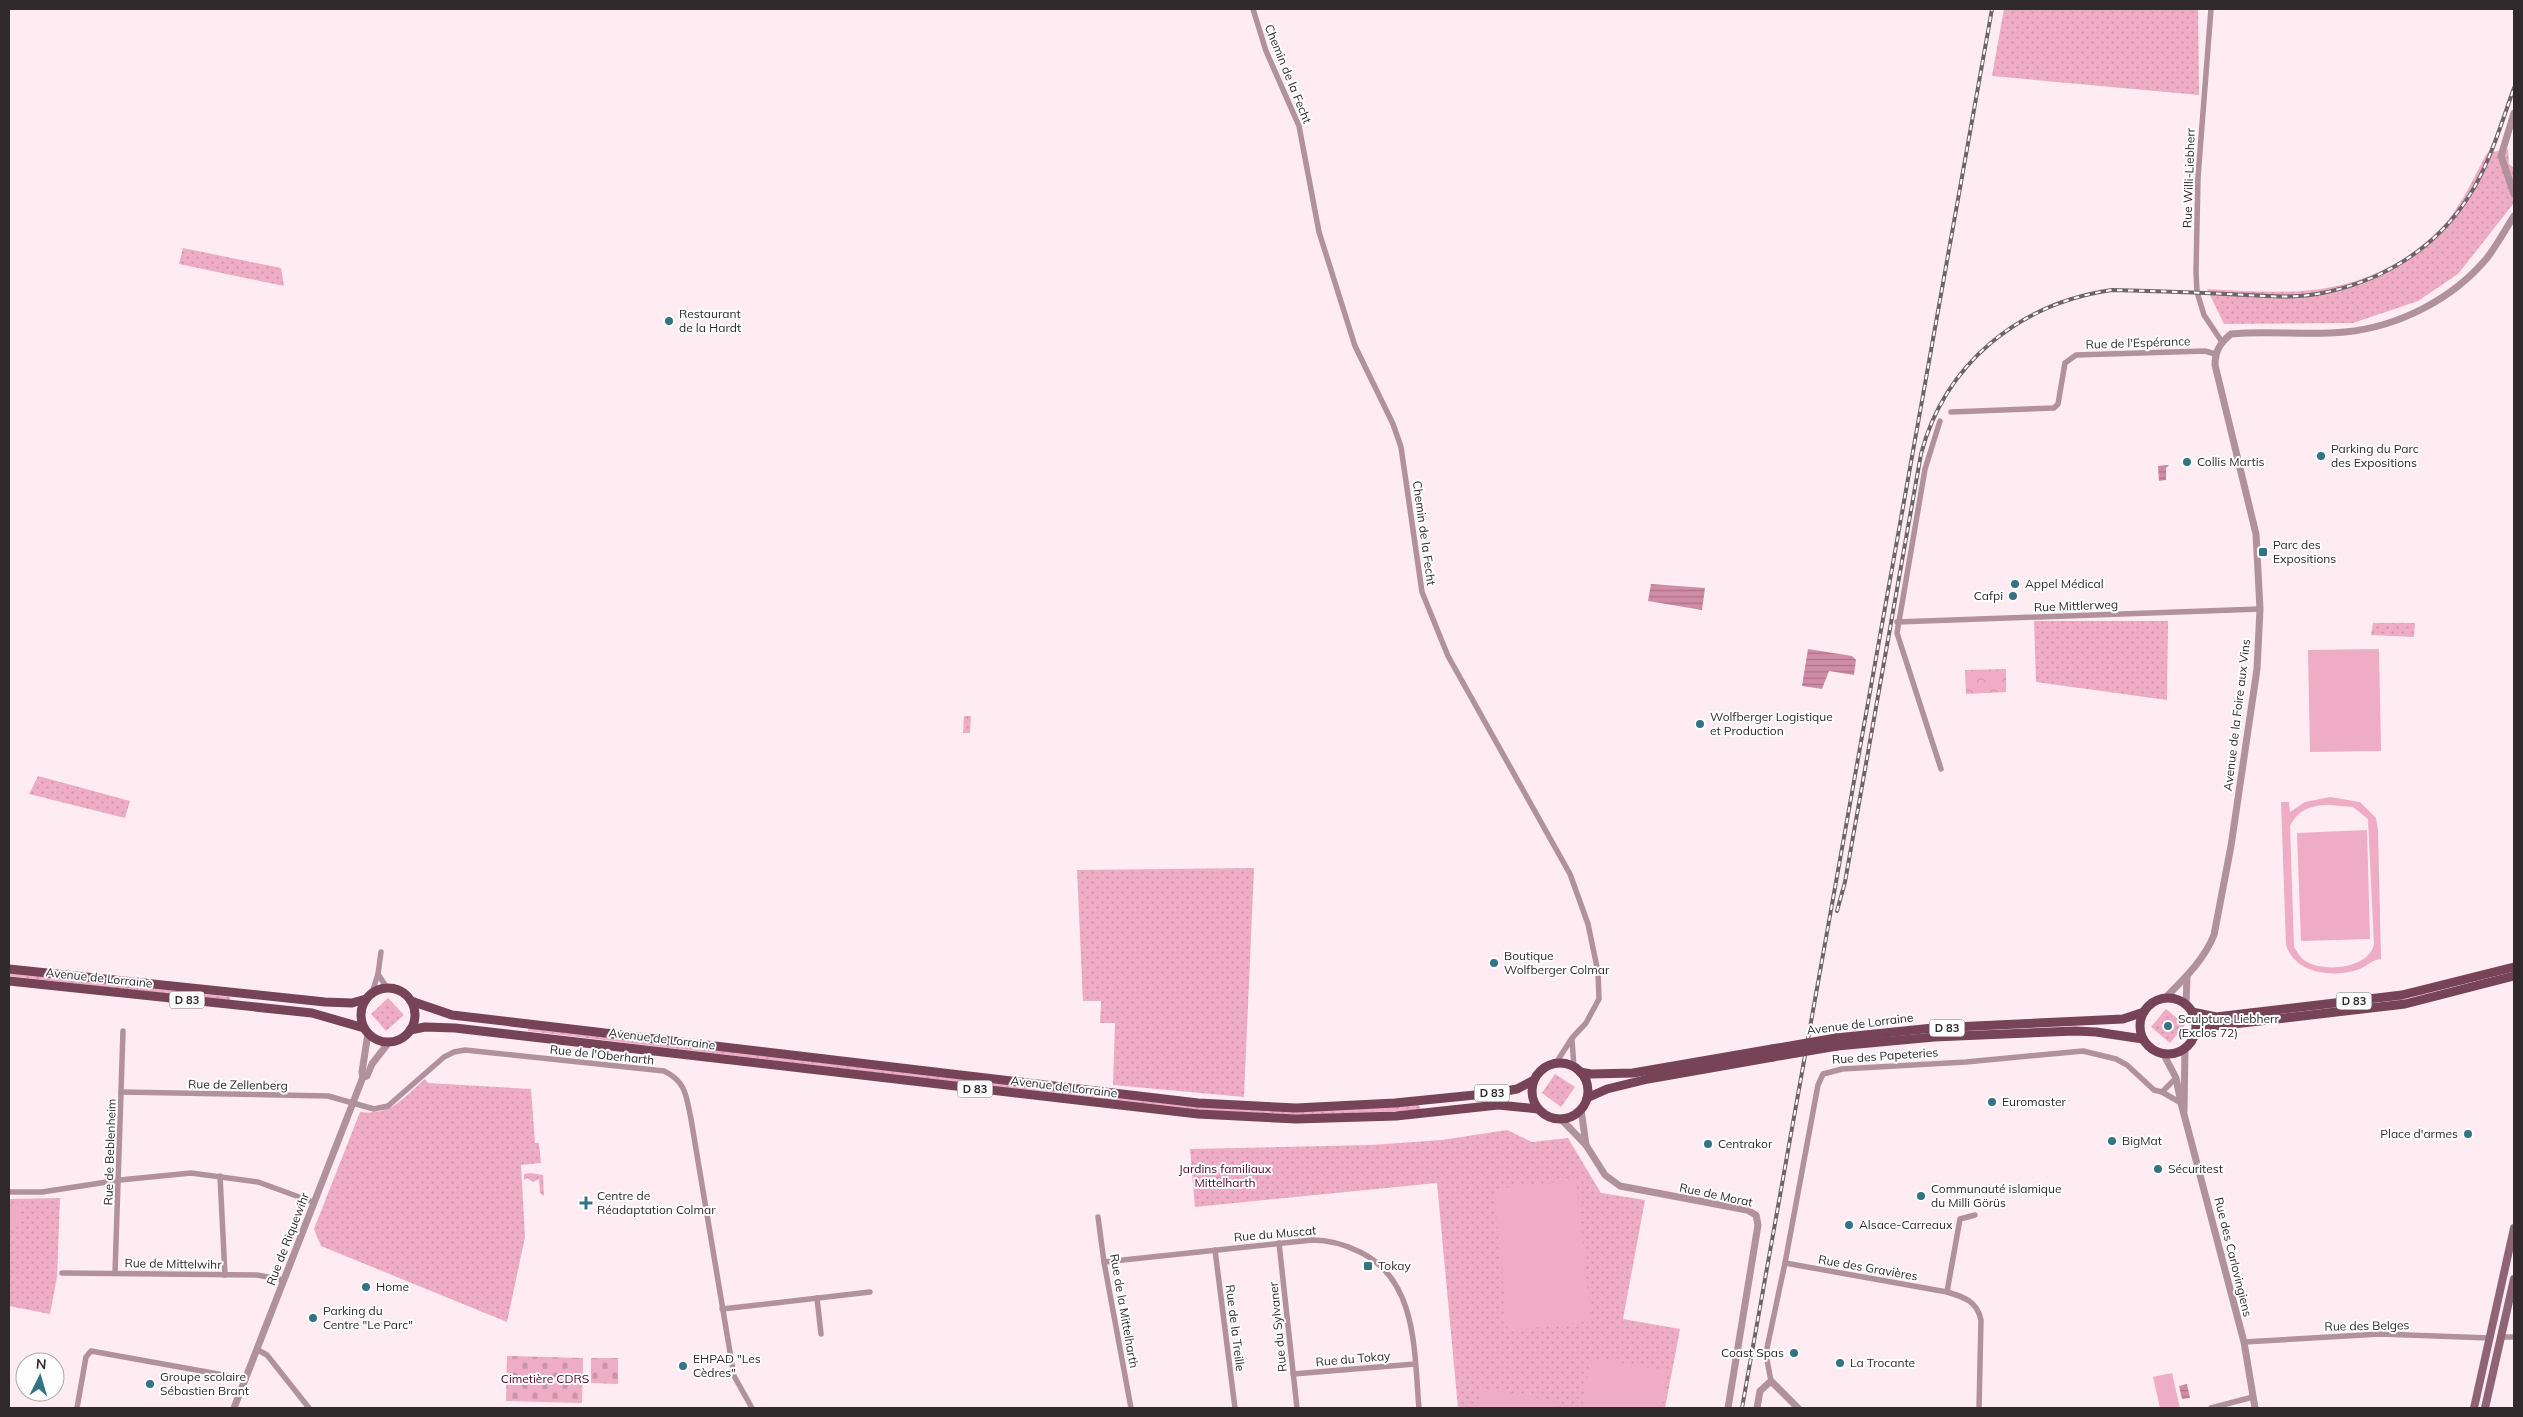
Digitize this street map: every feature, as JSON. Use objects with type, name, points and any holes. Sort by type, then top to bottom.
[{"type":"main road","name":"D 83","points":[[2192,1012],[2216,1017],[2402,995],[2514,968]]},
{"type":"main road","name":"Avenue de Lorraine","points":[[9,969],[325,1002],[352,1003],[387,988],[401,991],[411,1001],[452,1015],[1198,1103],[1296,1108],[1395,1103],[1496,1093],[1517,1089],[1534,1080]]},
{"type":"main road","name":"D 83","points":[[2194,1035],[2216,1026],[2405,1004],[2514,976]]},
{"type":"main road","name":"Avenue de Lorraine","points":[[9,981],[312,1013],[366,1030],[374,1038],[389,1042],[404,1036],[410,1030],[431,1027],[455,1028],[1082,1102],[1237,1117],[1296,1120],[1396,1116],[1498,1105],[1538,1108]]},
{"type":"main road","points":[[366,1030],[361,1010],[369,996]]},
{"type":"main road","points":[[2165,998],[2172,998],[2186,1004],[2192,1012],[2195,1019],[2194,1035],[2185,1048],[2170,1053],[2163,1053],[2155,1050],[2143,1039],[2140,1030],[2144,1012],[2149,1005],[2165,998]]},
{"type":"main road","points":[[410,1030],[415,1016],[411,1001]]},
{"type":"main road","name":"Avenue de Lorraine","points":[[1577,1069],[1597,1074],[1633,1072],[1933,1028],[2123,1020],[2144,1012]]},
{"type":"main road","name":"Avenue de Lorraine","points":[[1836,1042],[2075,1032],[2096,1032],[2143,1039]]},
{"type":"main road","name":"Avenue de Lorraine","points":[[1587,1098],[1607,1089],[1648,1079],[1772,1053]]},
{"type":"main road","points":[[1556,1063],[1577,1069],[1588,1089],[1587,1098],[1581,1109],[1575,1114],[1561,1119],[1553,1118],[1538,1108],[1532,1095],[1534,1080],[1539,1072],[1556,1063]]},
{"type":"main road","points":[[2474,1408],[2514,1228]]},
{"type":"main road","points":[[2485,1408],[2514,1279]]},
{"type":"main road","points":[[2490,1338],[2500,1337]]},
{"type":"street","name":"Chemin de la Fecht","points":[[1253,9],[1266,51],[1299,126],[1319,232],[1355,346],[1393,424],[1401,447],[1422,592],[1448,656],[1570,874],[1588,924],[1598,972],[1599,999],[1586,1023],[1572,1038],[1556,1063]]},
{"type":"street","name":"Rue Willi-Liebherr","points":[[2211,9],[2198,177],[2196,272],[2197,292],[2204,315],[2222,342]]},
{"type":"street","points":[[2514,113],[2501,156],[2514,194]]},
{"type":"street","points":[[2215,354],[2222,342],[2231,334],[2345,332],[2404,317],[2426,307],[2453,290],[2487,258],[2514,216]]},
{"type":"street","name":"Rue de l'Espérance","points":[[1951,412],[2054,408],[2058,404],[2065,363],[2076,355],[2204,351],[2215,354]]},
{"type":"street","name":"Avenue de la Foire aux Vins","points":[[2165,998],[2187,977],[2210,946],[2218,920],[2257,669],[2260,609],[2256,534],[2215,364],[2215,354]]},
{"type":"street","points":[[1940,421],[1924,469],[1897,622],[1899,644],[1941,769]]},
{"type":"street","name":"Rue Mittlerweg","points":[[1897,622],[2260,609]]},
{"type":"street","points":[[369,996],[378,974],[381,952]]},
{"type":"street","points":[[378,974],[387,988]]},
{"type":"street","points":[[2186,1004],[2187,977]]},
{"type":"street","name":"Rue de Riquewihr","points":[[234,1408],[363,1077],[366,1030]]},
{"type":"street","name":"Rue de Beblenheim","points":[[115,1273],[120,1180],[123,1031]]},
{"type":"street","points":[[1572,1038],[1577,1069]]},
{"type":"street","name":"Rue de Riquewihr","points":[[363,1077],[367,1076],[372,1064],[389,1042]]},
{"type":"street","name":"Rue des Carlovingiens","points":[[2184,1112],[2185,1048]]},
{"type":"street","name":"Rue de l'Oberharth","points":[[353,1104],[374,1109],[388,1106],[444,1057],[454,1052],[465,1050],[664,1072],[673,1076],[683,1085],[691,1119],[734,1376],[752,1408]]},
{"type":"street","name":"Rue des Papeteries","points":[[1771,1381],[1767,1348],[1786,1263],[1818,1085],[1823,1074],[1830,1070],[1966,1062],[2083,1051],[2116,1059],[2138,1074],[2154,1090],[2162,1092],[2181,1104]]},
{"type":"street","name":"Rue des Carlovingiens","points":[[2163,1053],[2176,1078],[2181,1104],[2244,1342],[2255,1408]]},
{"type":"street","points":[[2162,1092],[2176,1078]]},
{"type":"street","name":"Rue de Zellenberg","points":[[121,1092],[328,1096],[353,1104]]},
{"type":"street","name":"Rue de Morat","points":[[1581,1109],[1586,1145]]},
{"type":"street","name":"Rue de Morat","points":[[1561,1119],[1586,1145],[1605,1176],[1620,1186],[1747,1210],[1756,1215],[1758,1225],[1728,1408]]},
{"type":"street","points":[[9,1192],[42,1192],[120,1180],[191,1173],[258,1182],[313,1202]]},
{"type":"street","points":[[220,1176],[225,1275]]},
{"type":"street","points":[[1947,1292],[1960,1219],[1975,1215]]},
{"type":"street","name":"Rue de la Mittelharth","points":[[1098,1217],[1104,1262],[1131,1408]]},
{"type":"street","name":"Rue du Muscat","points":[[1104,1262],[1312,1240],[1336,1242],[1367,1255],[1382,1267],[1402,1294],[1408,1311],[1419,1408]]},
{"type":"street","name":"Rue du Sylvaner","points":[[1279,1243],[1297,1408]]},
{"type":"street","name":"Rue de la Treille","points":[[1215,1250],[1236,1408]]},
{"type":"street","name":"Rue des Gravières","points":[[1786,1263],[1947,1292],[1972,1302],[1979,1311],[1982,1320],[1979,1408]]},
{"type":"street","name":"Rue de Mittelwihr","points":[[62,1273],[257,1275],[284,1280]]},
{"type":"street","points":[[722,1309],[870,1292]]},
{"type":"street","points":[[817,1298],[821,1334]]},
{"type":"street","name":"Rue des Belges","points":[[2244,1342],[2380,1334],[2490,1338]]},
{"type":"street","points":[[2500,1337],[2514,1337]]},
{"type":"street","points":[[258,1350],[267,1355],[309,1408]]},
{"type":"street","points":[[77,1408],[86,1357],[91,1351],[246,1379]]},
{"type":"street","name":"Rue du Tokay","points":[[1293,1374],[1415,1364]]},
{"type":"street","points":[[1757,1408],[1760,1391],[1771,1381],[1798,1408]]},
{"type":"street","points":[[2211,1408],[2253,1397]]},
{"type":"green space","points":[[2004,9],[2198,9],[2199,95],[1992,76]]},
{"type":"green space","points":[[2508,149],[2509,164],[2514,168],[2514,203],[2458,274],[2418,301],[2353,323],[2224,324],[2207,289],[2259,292],[2310,290],[2334,287],[2382,271],[2418,249],[2444,224],[2460,204],[2487,153]]},
{"type":"green space","points":[[183,248],[281,268],[284,286],[179,264]]},
{"type":"green space","points":[[2034,621],[2168,621],[2167,700],[2036,682]]},
{"type":"green space","points":[[2373,623],[2415,623],[2414,637],[2371,635]]},
{"type":"green space","points":[[2379,649],[2381,751],[2310,752],[2308,650]]},
{"type":"green space","points":[[2006,669],[2006,692],[1966,694],[1965,670]]},
{"type":"green space","points":[[964,716],[971,716],[970,733],[963,733]]},
{"type":"green space","points":[[38,776],[130,801],[125,818],[29,794]]},
{"type":"green space","points":[[2330,797],[2360,802],[2376,818],[2378,830],[2381,959],[2357,970],[2336,973],[2315,971],[2297,962],[2286,945],[2281,802],[2289,802],[2290,812],[2305,802]],"holes":[[[2329,805],[2353,807],[2368,819],[2374,945],[2370,953],[2354,964],[2324,967],[2307,962],[2294,947],[2290,826],[2301,812],[2311,807]]]},
{"type":"green space","points":[[2367,830],[2370,939],[2301,941],[2297,833]]},
{"type":"green space","points":[[1254,868],[1244,1097],[1113,1085],[1115,1023],[1100,1023],[1101,1001],[1083,1001],[1077,870]]},
{"type":"green space","points":[[9,972],[230,997],[230,1001],[9,976]]},
{"type":"green space","points":[[388,998],[404,1015],[386,1031],[371,1014]]},
{"type":"green space","points":[[2166,1009],[2185,1025],[2170,1043],[2151,1027]]},
{"type":"green space","points":[[528,1028],[1174,1104],[1419,1105],[1421,1110],[1302,1115],[1180,1109],[528,1031]]},
{"type":"green space","points":[[1555,1074],[1575,1087],[1561,1107],[1542,1093]]},
{"type":"green space","points":[[425,1079],[428,1083],[531,1089],[535,1143],[539,1143],[541,1163],[521,1165],[525,1237],[507,1322],[321,1246],[314,1229],[360,1112],[371,1113],[380,1111],[396,1104]]},
{"type":"green space","name":"Jardins familiaux Mittelharth","points":[[1507,1130],[1532,1142],[1568,1138],[1601,1193],[1645,1200],[1623,1319],[1680,1329],[1665,1408],[1458,1408],[1437,1183],[1195,1207],[1190,1149],[1371,1145],[1442,1140]]},
{"type":"green space","points":[[524,1174],[543,1175],[544,1196],[540,1193],[539,1179],[533,1182],[527,1178],[524,1180]]},
{"type":"green space","points":[[1576,1180],[1591,1321],[1508,1331],[1494,1189]]},
{"type":"green space","points":[[60,1198],[57,1277],[50,1314],[9,1306],[9,1199]]},
{"type":"green space","points":[[9,1204],[20,1204],[21,1227],[9,1227]]},
{"type":"green space","name":"Cimetière CDRS","points":[[507,1356],[583,1358],[582,1403],[506,1401]]},
{"type":"green space","name":"Cimetière CDRS","points":[[591,1358],[618,1358],[618,1384],[591,1383]]},
{"type":"green space","points":[[1591,1358],[1668,1371],[1661,1408],[1582,1408]]},
{"type":"green space","points":[[2172,1373],[2180,1408],[2160,1408],[2153,1377]]},
{"type":"green space","points":[[1481,1388],[1554,1401],[1552,1408],[1477,1408]]},
{"type":"shaded area","points":[[2169,465],[2166,468],[2166,480],[2159,481],[2158,466]]},
{"type":"shaded area","points":[[1651,584],[1705,588],[1702,610],[1648,601]]},
{"type":"shaded area","points":[[1808,649],[1852,656],[1856,660],[1854,675],[1829,671],[1822,689],[1802,686]]},
{"type":"shaded area","points":[[2187,1384],[2190,1398],[2182,1399],[2179,1386]]},
{"type":"railway","points":[[1742,1408],[1992,9]]},
{"type":"railway","points":[[1837,911],[1845,882],[1921,454],[1932,421],[1948,392],[1968,366],[1991,343],[2017,324],[2047,308],[2078,297],[2112,290],[2294,296],[2340,289],[2362,282],[2383,272],[2404,261],[2440,233],[2469,196],[2489,157],[2514,88]]},
{"type":"place","name":"Restaurant de la Hardt","points":[[669,321]]},
{"type":"place","name":"Parking du Parc des Expositions","points":[[2321,456]]},
{"type":"place","name":"Collis Martis","points":[[2187,462]]},
{"type":"place","name":"Parc des Expositions","points":[[2263,552]]},
{"type":"place","name":"Appel Médical","points":[[2015,584]]},
{"type":"place","name":"Cafpi","points":[[2013,596]]},
{"type":"place","name":"Wolfberger Logistique et Production","points":[[1700,724]]},
{"type":"place","name":"Boutique Wolfberger Colmar","points":[[1494,963]]},
{"type":"place","name":"Sculpture Liebherr (Exclos 72)","points":[[2168,1026]]},
{"type":"place","name":"Euromaster","points":[[1992,1102]]},
{"type":"place","name":"Place d'armes","points":[[2468,1134]]},
{"type":"place","name":"BigMat","points":[[2112,1141]]},
{"type":"place","name":"Centrakor","points":[[1708,1144]]},
{"type":"place","name":"Sécuritest","points":[[2158,1169]]},
{"type":"place","name":"Communauté islamique du Milli Görüs","points":[[1921,1196]]},
{"type":"place","name":"Centre de Réadaptation Colmar","points":[[586,1203]]},
{"type":"place","name":"Alsace-Carreaux","points":[[1849,1225]]},
{"type":"place","name":"Tokay","points":[[1368,1266]]},
{"type":"place","name":"Home","points":[[366,1287]]},
{"type":"place","name":"Parking du Centre \"Le Parc\"","points":[[313,1318]]},
{"type":"place","name":"Coast Spas","points":[[1794,1353]]},
{"type":"place","name":"La Trocante","points":[[1840,1363]]},
{"type":"place","name":"EHPAD \"Les Cèdres\"","points":[[683,1366]]},
{"type":"place","name":"Groupe scolaire Sébastien Brant","points":[[150,1384]]}]
